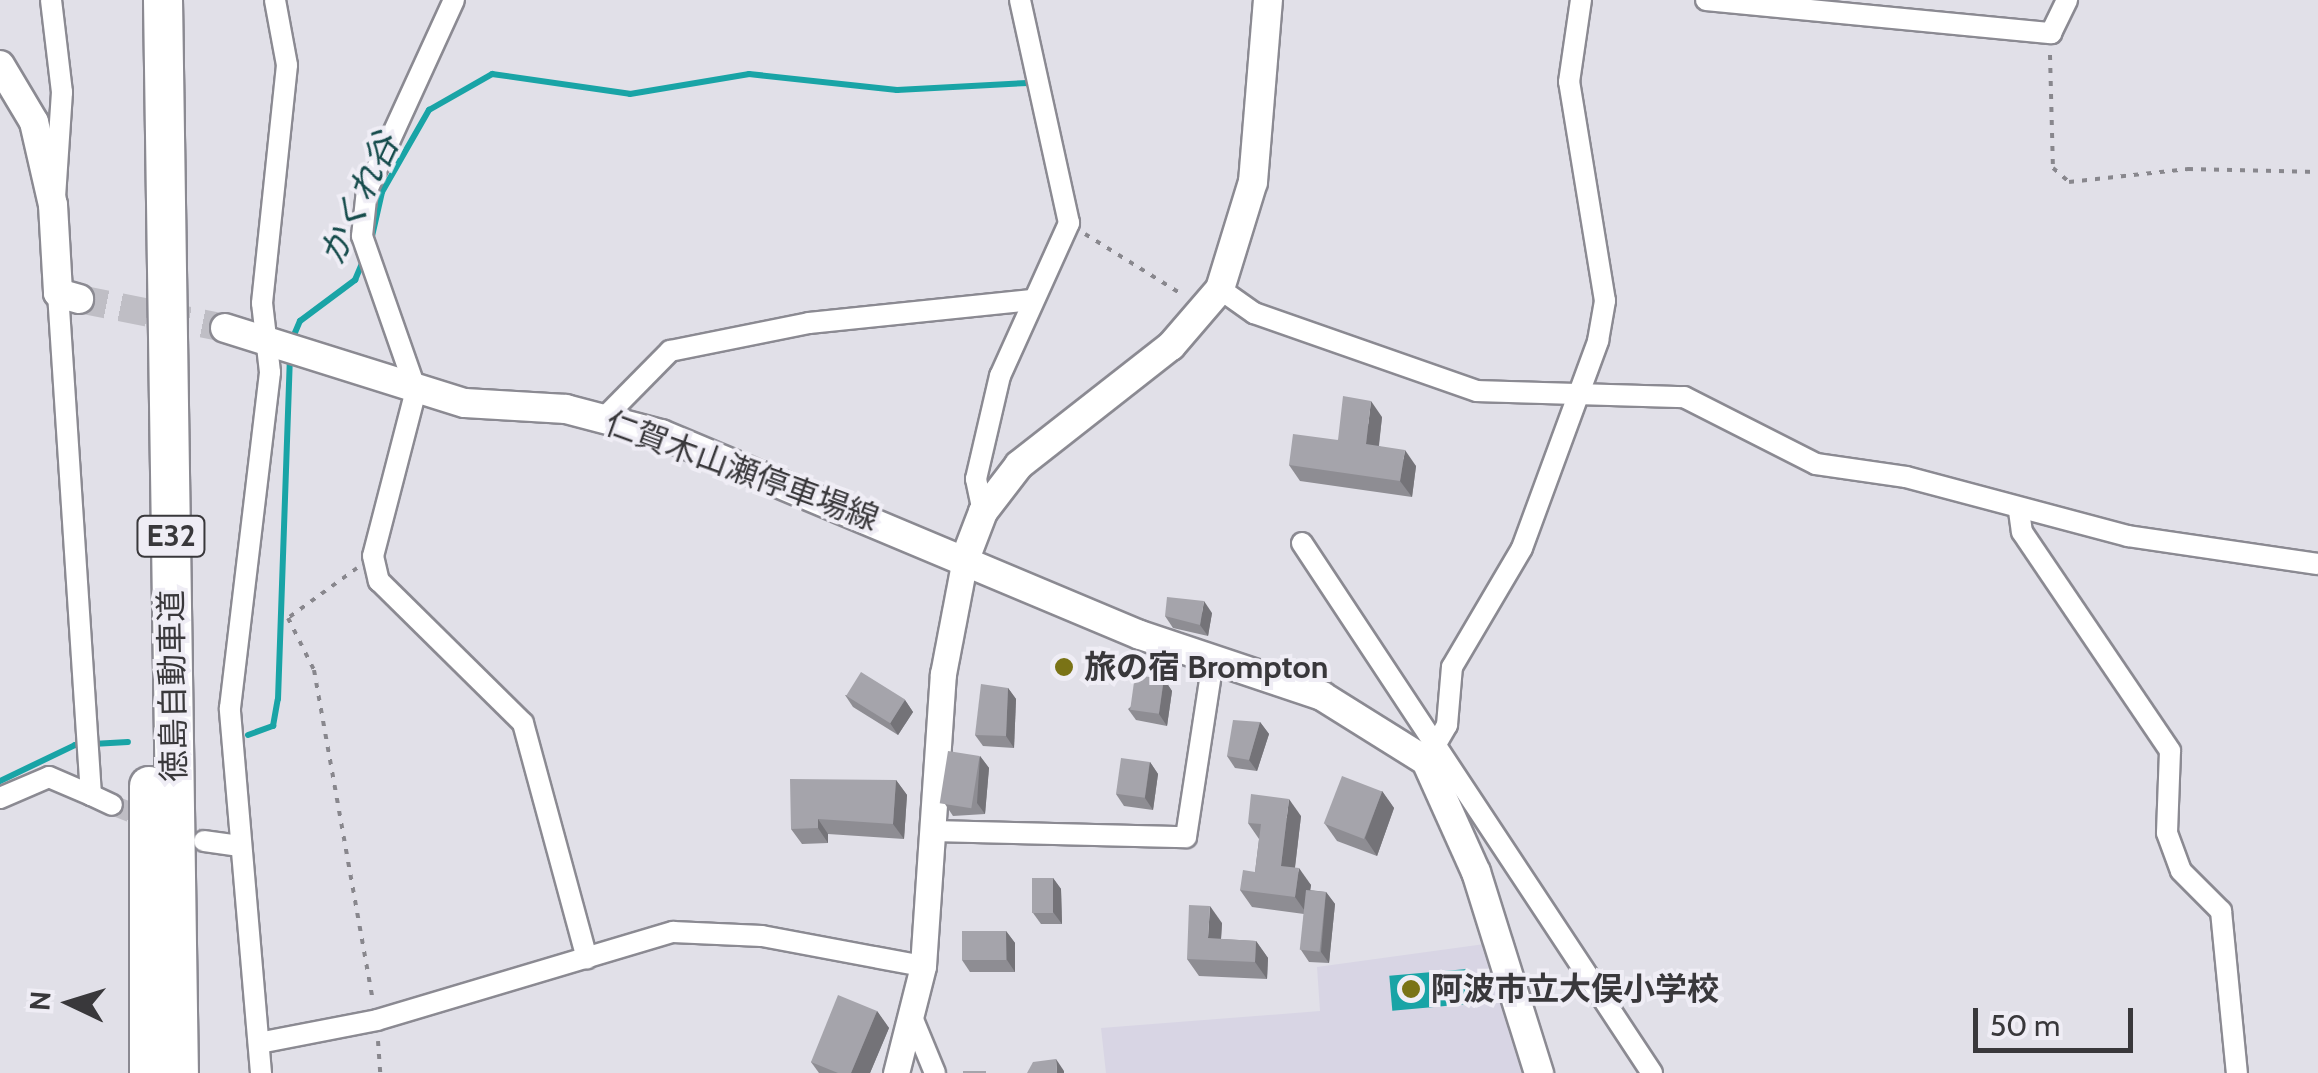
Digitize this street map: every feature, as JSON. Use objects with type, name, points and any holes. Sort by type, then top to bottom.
[{"type":"highway","name":"徳島自動車道","points":[[149,1073],[153,0]]},
{"type":"highway","name":"徳島自動車道","points":[[164,0],[178,1073]]},
{"type":"main road","points":[[965,559],[983,512],[1019,465],[1212,299],[1253,182],[1268,0]]},
{"type":"main road","points":[[0,64],[34,122],[54,205],[68,296]]},
{"type":"main road","name":"仁賀木山瀬停車場線","points":[[224,328],[282,343],[416,390],[605,417],[1212,660],[1322,696],[1432,752]]},
{"type":"main road","points":[[1432,752],[1476,872],[1539,1073]]},
{"type":"street","points":[[51,0],[62,92],[54,205]]},
{"type":"street","points":[[261,1073],[239,846],[231,667],[282,343],[287,65],[275,0]]},
{"type":"street","points":[[454,0],[367,190],[362,236],[416,390],[373,556],[379,581],[524,723],[587,958]]},
{"type":"street","points":[[983,512],[976,479],[1000,376],[1032,300],[1059,261],[1068,223],[1020,0]]},
{"type":"street","points":[[1432,752],[1452,667],[1522,548],[1578,398],[1606,301],[1574,150],[1569,82],[1581,0]]},
{"type":"street","points":[[1706,0],[2052,33],[2067,0]]},
{"type":"street","points":[[68,296],[92,795]]},
{"type":"street","points":[[1212,299],[1477,391],[1578,398],[1684,397],[1816,464],[1906,477],[2020,512],[2318,564]]},
{"type":"street","points":[[605,417],[670,351],[809,322],[1032,300]]},
{"type":"street","points":[[2020,512],[2022,532],[2170,751],[2166,833],[2181,870],[2221,911],[2237,1073]]},
{"type":"street","points":[[1302,543],[1432,752],[1652,1073]]},
{"type":"street","points":[[896,1073],[914,1022],[923,966],[943,674],[965,559]]},
{"type":"street","points":[[933,831],[1186,837],[1212,660]]},
{"type":"street","points":[[0,798],[49,778],[112,806]]},
{"type":"street","points":[[204,841],[239,846]]},
{"type":"street","points":[[258,1043],[377,1020],[673,932],[762,936],[923,966]]},
{"type":"street","points":[[914,1022],[935,1073]]},
{"type":"path","points":[[2052,33],[2053,168],[2069,182],[2188,169],[2318,172]]},
{"type":"path","points":[[1068,223],[1212,299]]},
{"type":"path","points":[[373,556],[288,618],[314,670],[377,1020],[380,1073]]},
{"type":"shaded area","name":"阿波市立大俣小学校","points":[[1492,943],[1525,1073],[1106,1073],[1101,1028],[1320,1011],[1317,967]]},
{"type":"water","points":[[1467,969],[1470,1004],[1392,1011],[1389,976]]},
{"type":"building","points":[[1343,396],[1371,401],[1366,444],[1405,450],[1400,481],[1289,465],[1293,434],[1338,440]]},
{"type":"building","points":[[1167,597],[1204,601],[1200,625],[1165,616]]},
{"type":"building","points":[[861,672],[905,700],[890,723],[846,696]]},
{"type":"building","points":[[1135,675],[1164,679],[1159,714],[1130,710]]},
{"type":"building","points":[[981,684],[1008,688],[1006,736],[975,735]]},
{"type":"building","points":[[1233,720],[1260,722],[1249,760],[1227,756]]},
{"type":"building","points":[[948,751],[980,756],[971,808],[940,803]]},
{"type":"building","points":[[1121,758],[1150,762],[1145,798],[1116,794]]},
{"type":"building","points":[[1342,776],[1382,791],[1364,839],[1324,824]]},
{"type":"building","points":[[790,779],[896,780],[893,824],[818,819],[818,828],[791,829]]},
{"type":"building","points":[[1251,794],[1289,799],[1281,866],[1299,868],[1295,897],[1240,890],[1243,870],[1255,872],[1261,824],[1248,823]]},
{"type":"building","points":[[1032,878],[1053,878],[1053,913],[1032,913]]},
{"type":"building","points":[[1306,890],[1326,892],[1320,952],[1300,950]]},
{"type":"building","points":[[1189,905],[1210,906],[1208,938],[1256,941],[1255,962],[1187,959]]},
{"type":"building","points":[[962,931],[1006,931],[1006,960],[962,960]]},
{"type":"building","points":[[838,995],[877,1011],[851,1073],[838,1073],[811,1062]]},
{"type":"building","points":[[1056,1059],[1057,1073],[1027,1073],[1033,1062]]},
{"type":"waterway","name":"かくれ谷","points":[[370,245],[382,192],[429,110],[492,74],[630,94],[749,74],[897,90],[1028,83]]},
{"type":"waterway","name":"かくれ谷","points":[[291,342],[300,321],[355,280],[365,257]]},
{"type":"waterway","name":"かくれ谷","points":[[248,735],[273,726],[278,699],[290,355]]},
{"type":"waterway","name":"かくれ谷","points":[[0,781],[75,745],[128,742]]},
{"type":"tunnel","points":[[79,299],[225,328]]},
{"type":"tunnel","points":[[112,805],[204,841]]},
{"type":"place","name":"旅の宿 Brompton","points":[[1064,667]]},
{"type":"place","name":"阿波市立大俣小学校","points":[[1411,989]]}]
